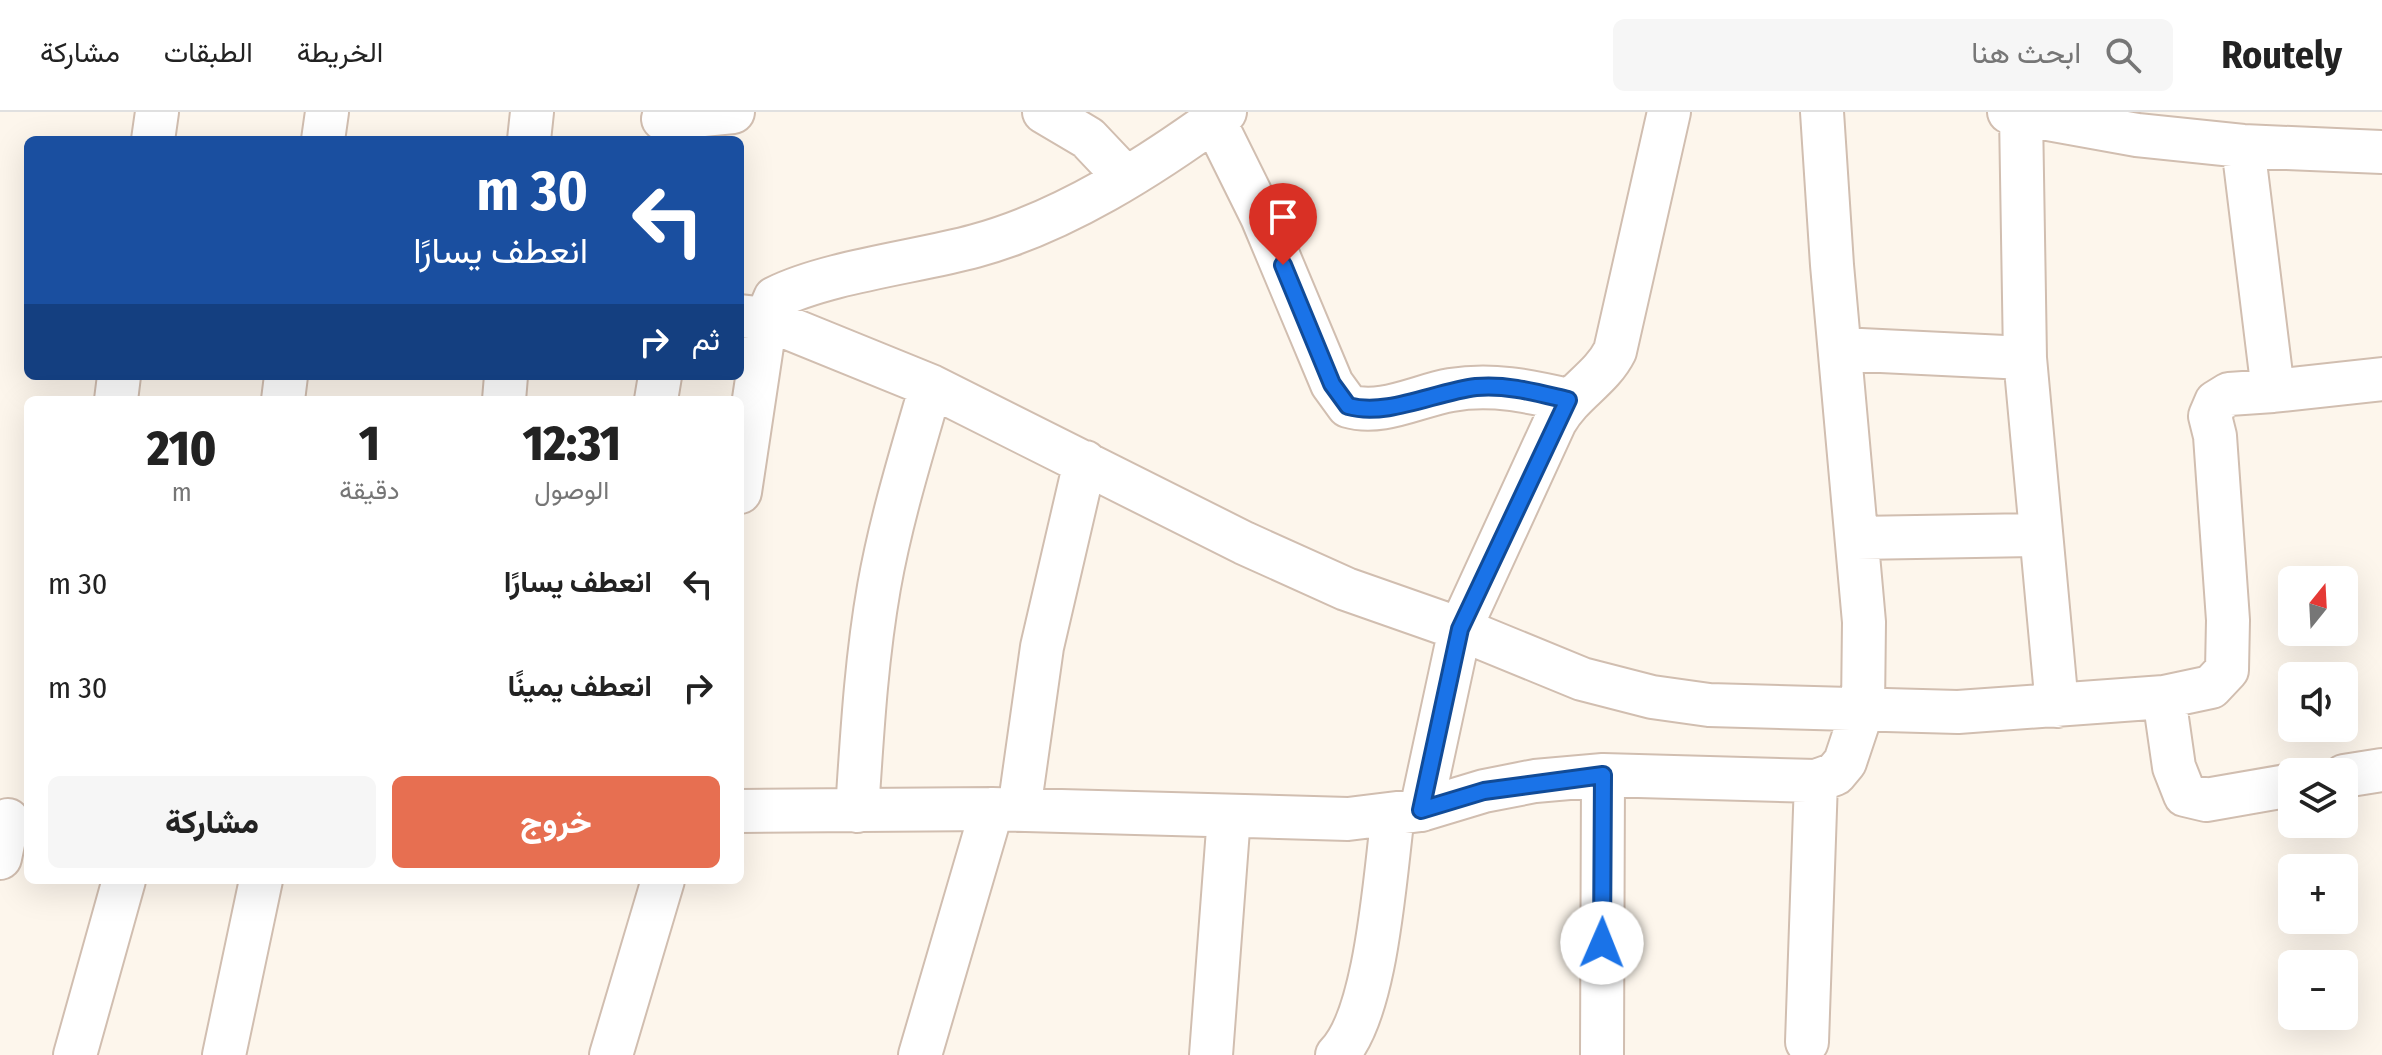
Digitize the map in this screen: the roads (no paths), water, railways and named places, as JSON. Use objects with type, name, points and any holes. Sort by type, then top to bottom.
[{"type":"street","points":[[154,136],[157,112]]},
{"type":"street","points":[[324,136],[327,112]]},
{"type":"street","points":[[529,136],[532,112]]},
{"type":"street","points":[[663,124],[733,112]]},
{"type":"street","points":[[1044,112],[1088,138],[1124,176]]},
{"type":"street","points":[[1337,1055],[1355,1028],[1371,972],[1407,812],[1460,629],[1568,400],[1602,371],[1615,351],[1669,112]]},
{"type":"street","points":[[744,811],[1006,810],[1348,819],[1407,812],[1484,791],[1603,775],[1816,781],[1835,774],[1845,762],[1863,708],[1864,622],[1822,112]]},
{"type":"street","points":[[2057,706],[2025,358],[2015,113],[2137,135],[2243,146],[2382,152]]},
{"type":"street","points":[[753,317],[784,293],[978,245],[1025,229],[1067,210],[1124,176],[1198,121],[1262,217],[1332,384],[1348,406],[1371,410],[1481,386],[1516,388],[1568,400]]},
{"type":"street","points":[[2243,146],[2273,391]]},
{"type":"street","points":[[753,317],[931,386],[1244,543],[1346,589],[1460,629],[1582,679],[1652,697],[1709,705],[1958,712],[2164,697],[2211,687],[2227,670],[2228,620],[2215,436],[2210,416],[2216,402],[2229,394],[2382,379]]},
{"type":"street","points":[[744,438],[753,317]]},
{"type":"street","points":[[1840,349],[2025,358]]},
{"type":"street","points":[[857,811],[865,694],[879,587],[898,500],[931,386]]},
{"type":"street","points":[[920,1055],[1006,810],[1085,462]]},
{"type":"street","points":[[1857,538],[2041,535]]},
{"type":"street","points":[[2164,697],[2174,767],[2185,795],[2206,800],[2278,787]]},
{"type":"street","points":[[2358,774],[2382,770]]},
{"type":"street","points":[[1602,1055],[1603,775]]},
{"type":"street","points":[[1807,1042],[1816,781]]},
{"type":"street","points":[[1211,1055],[1229,816]]},
{"type":"street","points":[[75,1055],[123,884]]},
{"type":"street","points":[[224,1055],[260,884]]},
{"type":"street","points":[[611,1055],[662,884]]}]
